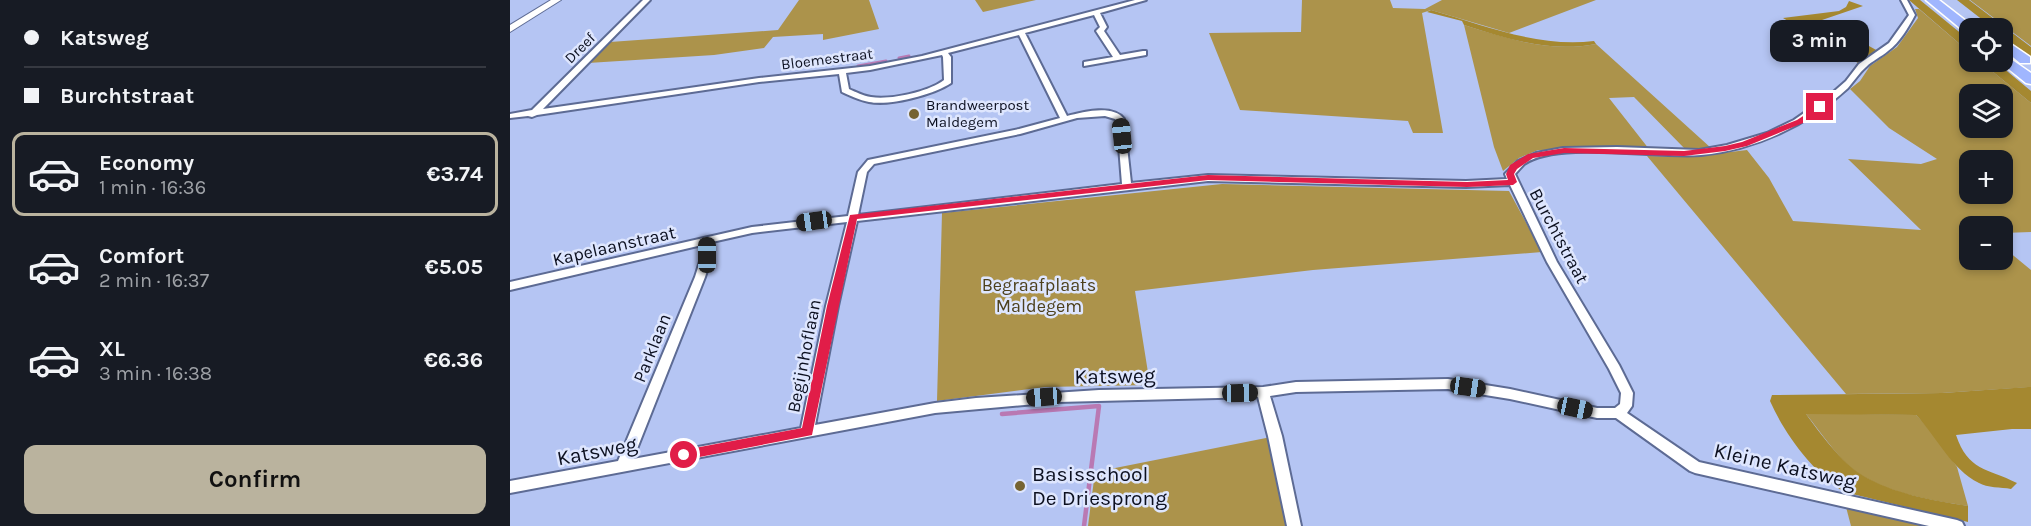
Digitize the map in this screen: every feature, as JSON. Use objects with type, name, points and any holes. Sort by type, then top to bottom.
[{"type":"highway","points":[[1932,0],[1959,21]]},
{"type":"highway","points":[[1949,0],[1972,18]]},
{"type":"highway","points":[[2013,50],[2031,64]]},
{"type":"highway","points":[[2013,66],[2031,80]]},
{"type":"street","points":[[510,29],[556,0]]},
{"type":"street","name":"Dreef","points":[[531,115],[646,0]]},
{"type":"street","name":"Bloemestraat","points":[[510,117],[749,82],[842,71],[943,52],[1143,0]]},
{"type":"street","name":"Burchtstraat","points":[[1618,414],[1626,406],[1627,393],[1552,262],[1513,182],[1510,174],[1513,167],[1530,156],[1564,151],[1704,152],[1744,144],[1800,122],[1845,86],[1864,64],[1889,48],[1912,15],[1904,0]]},
{"type":"street","points":[[1096,13],[1104,27],[1100,31],[1118,58]]},
{"type":"street","points":[[1021,32],[1064,118],[1097,113],[1118,117],[1127,186]]},
{"type":"street","points":[[842,71],[846,90],[865,98],[878,99],[922,92],[940,87],[948,81],[947,57],[943,52]]},
{"type":"street","points":[[1087,64],[1143,53]]},
{"type":"street","name":"Begijnhoflaan","points":[[807,432],[832,306],[863,172],[871,162],[1020,131],[1064,118]]},
{"type":"street","name":"Kapelaanstraat","points":[[510,286],[752,230],[1127,186],[1208,178],[1467,184],[1513,182]]},
{"type":"street","name":"Parklaan","points":[[623,466],[700,277],[707,255],[707,241]]},
{"type":"street","name":"Katsweg","points":[[510,487],[935,408],[1052,396],[1263,392],[1296,387],[1448,384],[1510,394],[1598,413],[1618,414]]},
{"type":"street","points":[[1263,392],[1294,526]]},
{"type":"street","name":"Kleine Katsweg","points":[[1618,414],[1695,467],[1957,526]]},
{"type":"green space","points":[[799,0],[869,0],[879,29],[823,40],[823,34],[773,37],[764,48],[714,55],[588,63],[610,42],[778,30]]},
{"type":"green space","points":[[975,0],[1036,0],[983,12]]},
{"type":"green space","points":[[1302,0],[1390,0],[1393,8],[1425,9],[1442,0],[1596,0],[1509,33],[1431,10],[1422,13],[1443,133],[1413,133],[1408,121],[1240,110],[1209,33],[1301,32]]},
{"type":"green space","points":[[1970,0],[2031,0],[2031,46],[2013,32],[2013,18],[1994,18]]},
{"type":"green space","points":[[1915,9],[1919,9],[1959,43],[1959,72],[1993,72],[2008,84],[1959,84],[1959,138],[2013,138],[2013,88],[2031,103],[2031,232],[2013,233],[2013,216],[1959,216],[1959,270],[2013,270],[2013,255],[2031,270],[2031,387],[1942,393],[1846,394],[1647,156],[1689,157],[1747,150],[1769,178],[1793,221],[1921,230],[1848,159],[1921,164],[1937,159],[1889,128],[1850,89],[1860,81],[1870,66],[1897,47],[1918,18]]},
{"type":"green space","points":[[1464,25],[1513,40],[1546,46],[1596,44],[1711,148],[1686,150],[1634,97],[1609,98],[1649,149],[1538,150],[1519,158],[1503,171],[1494,147]]},
{"type":"green space","name":"Begraafplaats Maldegem","points":[[1222,184],[1509,191],[1542,252],[1313,270],[1135,291],[1150,385],[1045,387],[937,401],[942,213]]},
{"type":"green space","points":[[1805,413],[1916,415],[1931,431],[1957,467],[1968,506],[1900,492],[1861,475],[1838,455]]},
{"type":"green space","points":[[1271,437],[1289,526],[1088,526],[1095,472]]},
{"type":"green space","points":[[1846,507],[1929,526],[1851,526]]},
{"type":"shaded area","points":[[1909,0],[1920,0],[1959,32],[1959,43]]},
{"type":"shaded area","points":[[1957,0],[1969,0],[1993,18],[1980,18]]},
{"type":"shaded area","points":[[1849,1],[1863,6],[1822,20],[1878,51],[1858,63],[1783,18],[1839,11],[1846,7]]},
{"type":"shaded area","points":[[1431,10],[1511,34],[1552,41],[1594,41],[1596,44],[1562,47],[1513,40],[1464,25],[1462,21],[1427,12]]},
{"type":"shaded area","points":[[2013,33],[2031,47],[2031,58],[2013,44]]},
{"type":"shaded area","points":[[1993,72],[2008,72],[2031,91],[2031,103],[2013,88],[2013,84],[2008,84]]},
{"type":"shaded area","points":[[2031,387],[2031,429],[1956,435],[1966,456],[1973,462],[2017,483],[2011,489],[1986,486],[1960,470],[1916,415],[1806,414],[1824,438],[1854,470],[1874,482],[1900,492],[1968,506],[1968,522],[1844,492],[1821,474],[1801,452],[1770,401],[1772,395],[1942,393]]},
{"type":"waterway","points":[[899,58],[909,56]]},
{"type":"waterway","points":[[858,66],[886,61]]},
{"type":"waterway","points":[[1002,414],[1099,406],[1084,526]]},
{"type":"place","name":"Brandweerpost Maldegem","points":[[914,114]]},
{"type":"place","name":"Basisschool De Driesprong","points":[[1020,486]]},
{"type":"route","points":[[684,455],[807,432],[832,306],[853,217],[1208,178],[1467,184],[1513,182],[1510,174],[1513,167],[1530,156],[1564,151],[1704,152],[1744,144],[1800,122],[1820,107]]}]
